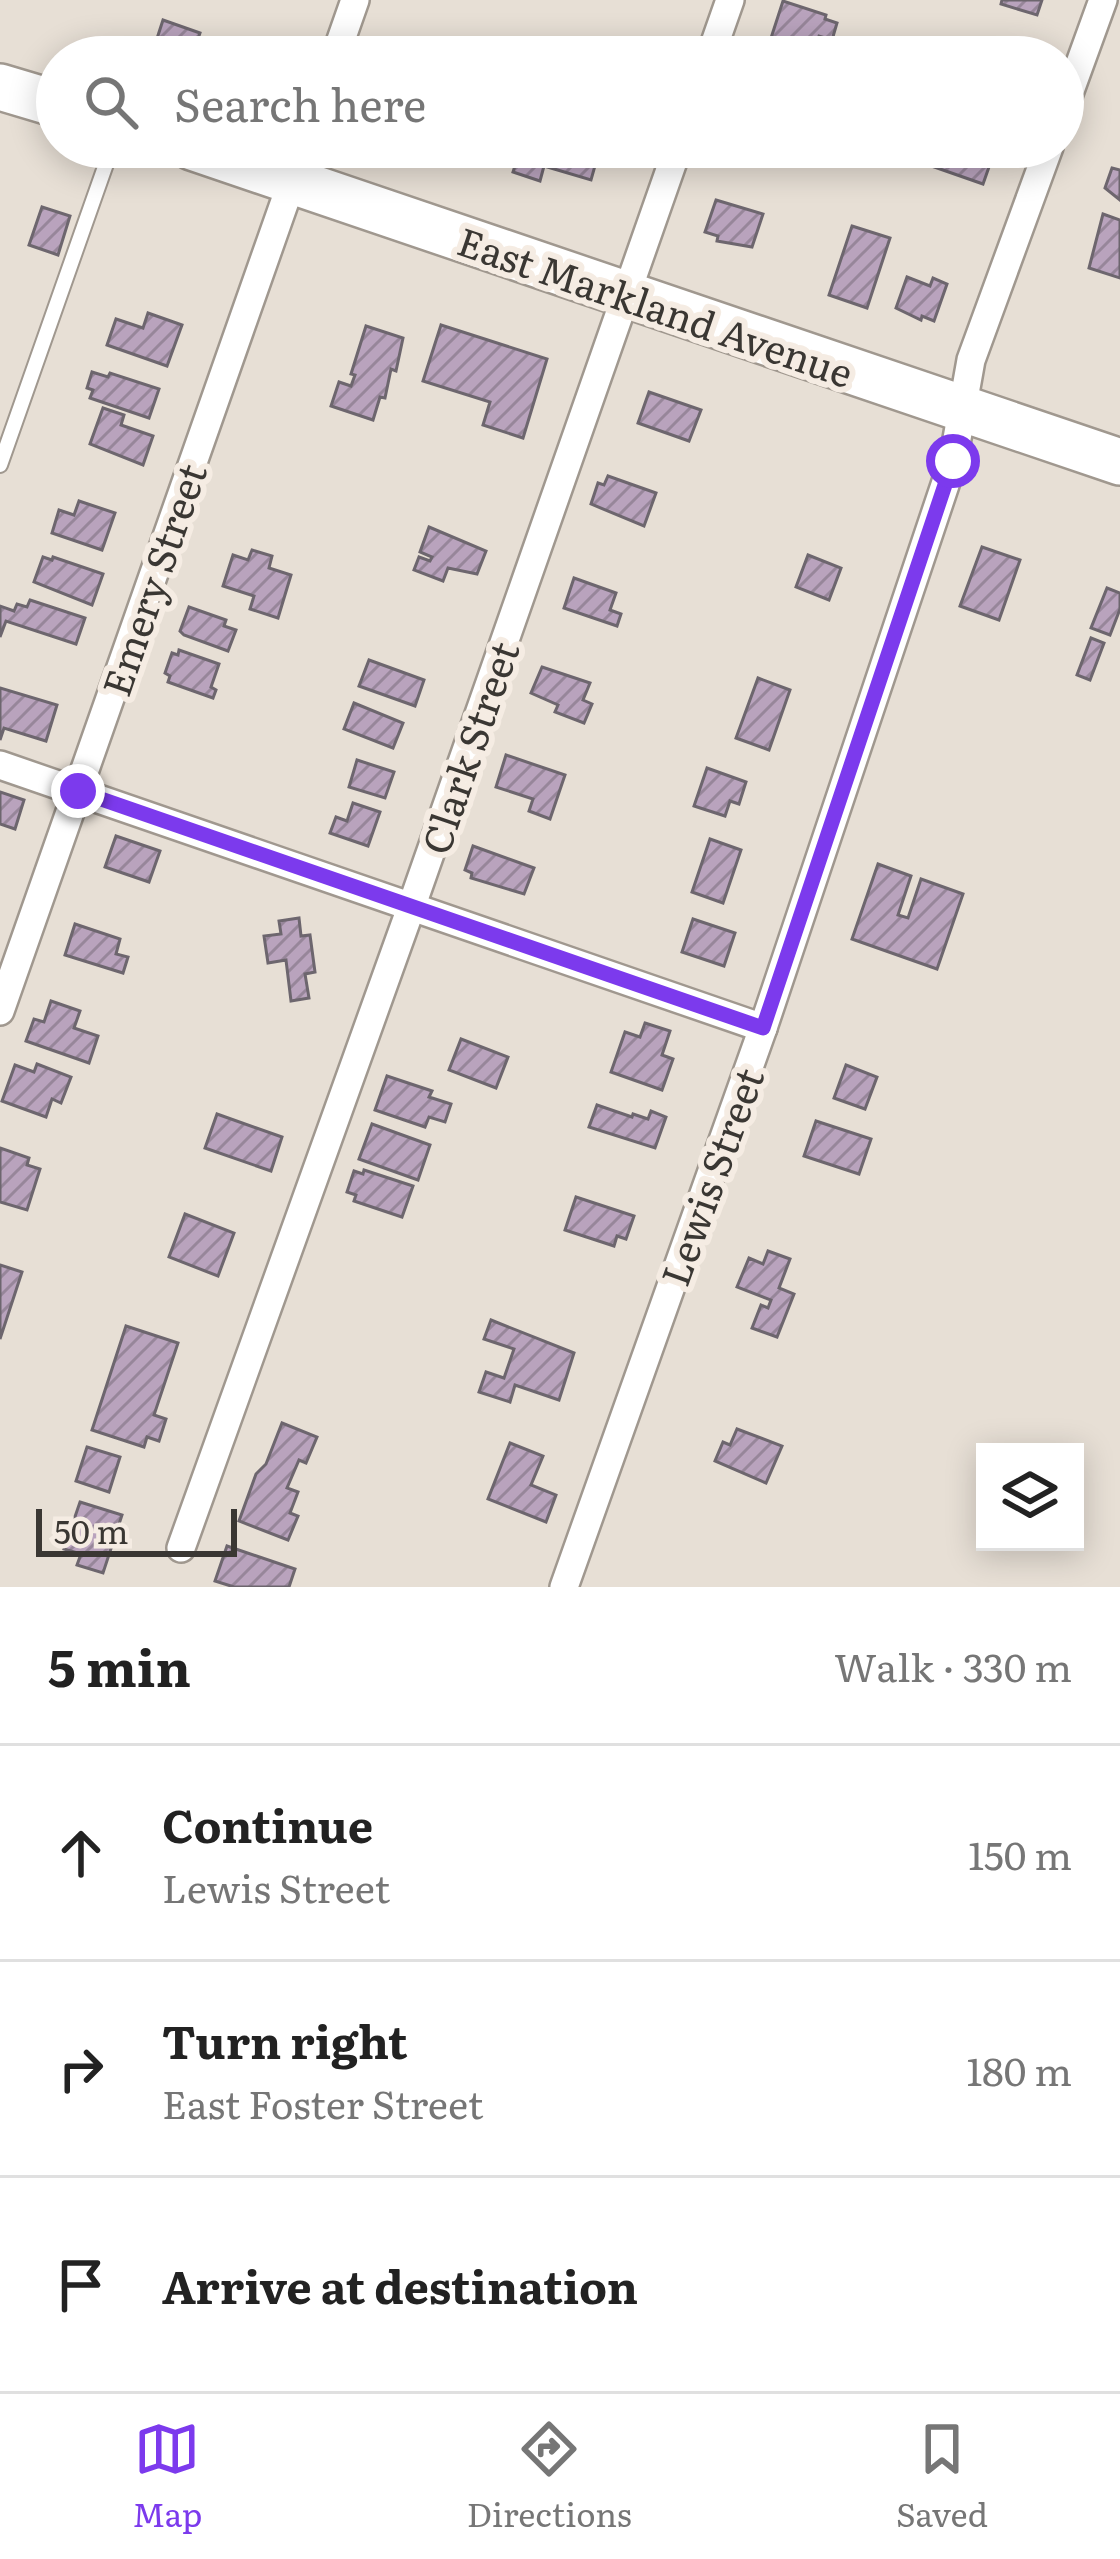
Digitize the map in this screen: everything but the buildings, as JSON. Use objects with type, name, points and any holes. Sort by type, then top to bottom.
[{"type":"main road","points":[[0,87],[36,98]]},
{"type":"main road","name":"East Markland Avenue","points":[[308,168],[625,296],[1120,462]]},
{"type":"street","points":[[342,36],[355,0]]},
{"type":"street","points":[[717,36],[730,0]]},
{"type":"street","points":[[1084,52],[1103,0]]},
{"type":"street","name":"Emery Street","points":[[0,1011],[297,168]]},
{"type":"street","name":"Clark Street","points":[[181,1548],[671,168]]},
{"type":"street","name":"Lewis Street","points":[[565,1587],[763,1028],[953,461],[971,360],[1041,168]]},
{"type":"street","points":[[0,765],[763,1028]]},
{"type":"lane","points":[[0,465],[105,168]]},
{"type":"route","points":[[78,791],[763,1028],[953,461]]}]
